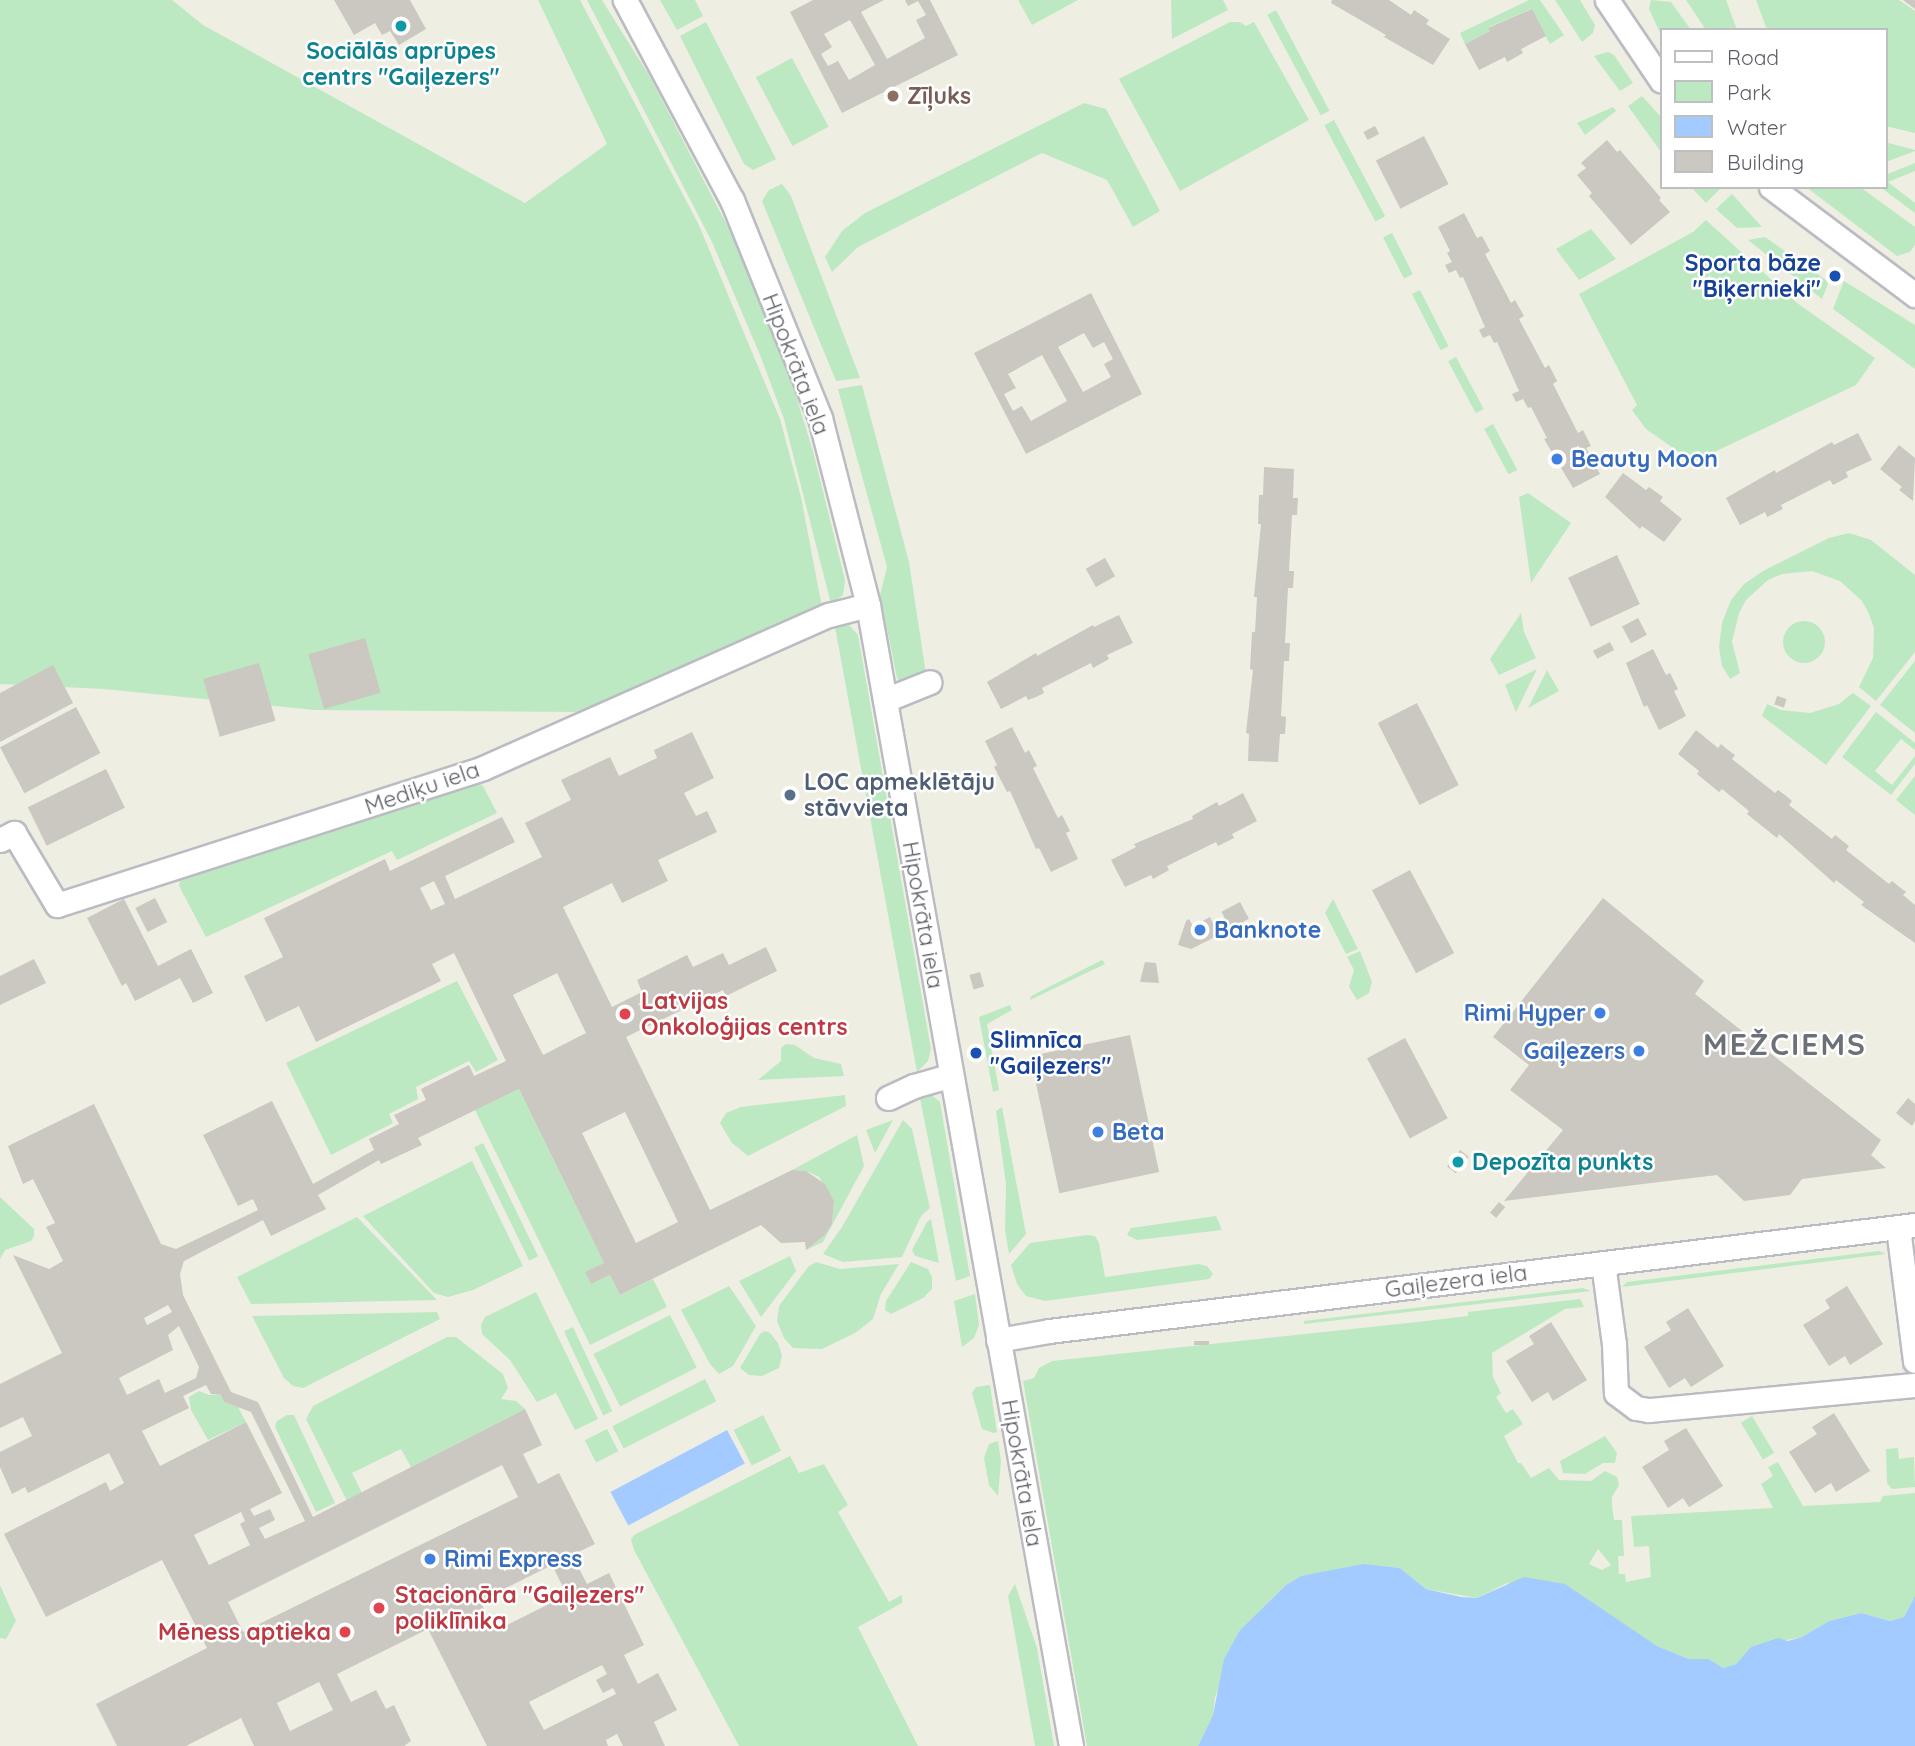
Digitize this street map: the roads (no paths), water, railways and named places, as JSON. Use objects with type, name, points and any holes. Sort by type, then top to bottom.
[{"type":"street","name":"Hipokrāta iela","points":[[625,0],[732,200],[820,418],[868,605],[1071,1746]]},
{"type":"street","points":[[1607,0],[1660,79]]},
{"type":"street","points":[[1774,189],[1915,295]]},
{"type":"street","name":"Mediķu iela","points":[[0,840],[14,833],[57,905],[483,768],[829,615],[868,605]]},
{"type":"street","points":[[885,701],[930,682]]},
{"type":"street","points":[[888,1098],[914,1086],[950,1076]]},
{"type":"street","points":[[1906,1226],[1915,1361]]},
{"type":"street","name":"Gaiļezera iela","points":[[998,1340],[1049,1331],[1906,1226]]},
{"type":"street","points":[[1603,1263],[1614,1343],[1616,1394],[1636,1408],[1649,1410],[1915,1385]]},
{"type":"water","points":[[727,1430],[745,1464],[628,1526],[610,1492]]},
{"type":"water","points":[[1363,1564],[1400,1568],[1426,1589],[1461,1597],[1477,1598],[1524,1577],[1565,1584],[1657,1646],[1689,1659],[1709,1659],[1723,1668],[1736,1664],[1751,1647],[1778,1638],[1788,1641],[1802,1637],[1829,1621],[1861,1613],[1890,1621],[1904,1617],[1915,1596],[1915,1746],[1198,1746],[1213,1715],[1224,1659],[1240,1630],[1286,1585],[1301,1576]]},
{"type":"place","name":"Sociālās aprūpes centrs \"Gaiļezers\"","points":[[401,26]]},
{"type":"place","name":"Zīļuks","points":[[893,96]]},
{"type":"place","name":"Sporta bāze \"Biķernieki\"","points":[[1835,276]]},
{"type":"place","name":"Beauty Moon","points":[[1557,459]]},
{"type":"place","name":"LOC apmeklētāju stāvvieta","points":[[790,795]]},
{"type":"place","name":"Banknote","points":[[1200,930]]},
{"type":"place","name":"Rimi Hyper","points":[[1600,1013]]},
{"type":"place","name":"Latvijas Onkoloģijas centrs","points":[[625,1014]]},
{"type":"place","name":"Gaiļezers","points":[[1639,1051]]},
{"type":"place","name":"Slimnīca \"Gaiļezers\"","points":[[976,1053]]},
{"type":"place","name":"Beta","points":[[1098,1132]]},
{"type":"place","name":"Depozīta punkts","points":[[1458,1162]]},
{"type":"place","name":"Rimi Express","points":[[430,1559]]},
{"type":"place","name":"Stacionāra \"Gaiļezers\" poliklīnika","points":[[379,1608]]},
{"type":"place","name":"Mēness aptieka","points":[[345,1632]]},
{"type":"district","name":"MEŽCIEMS","points":[[1785,1044]]}]
